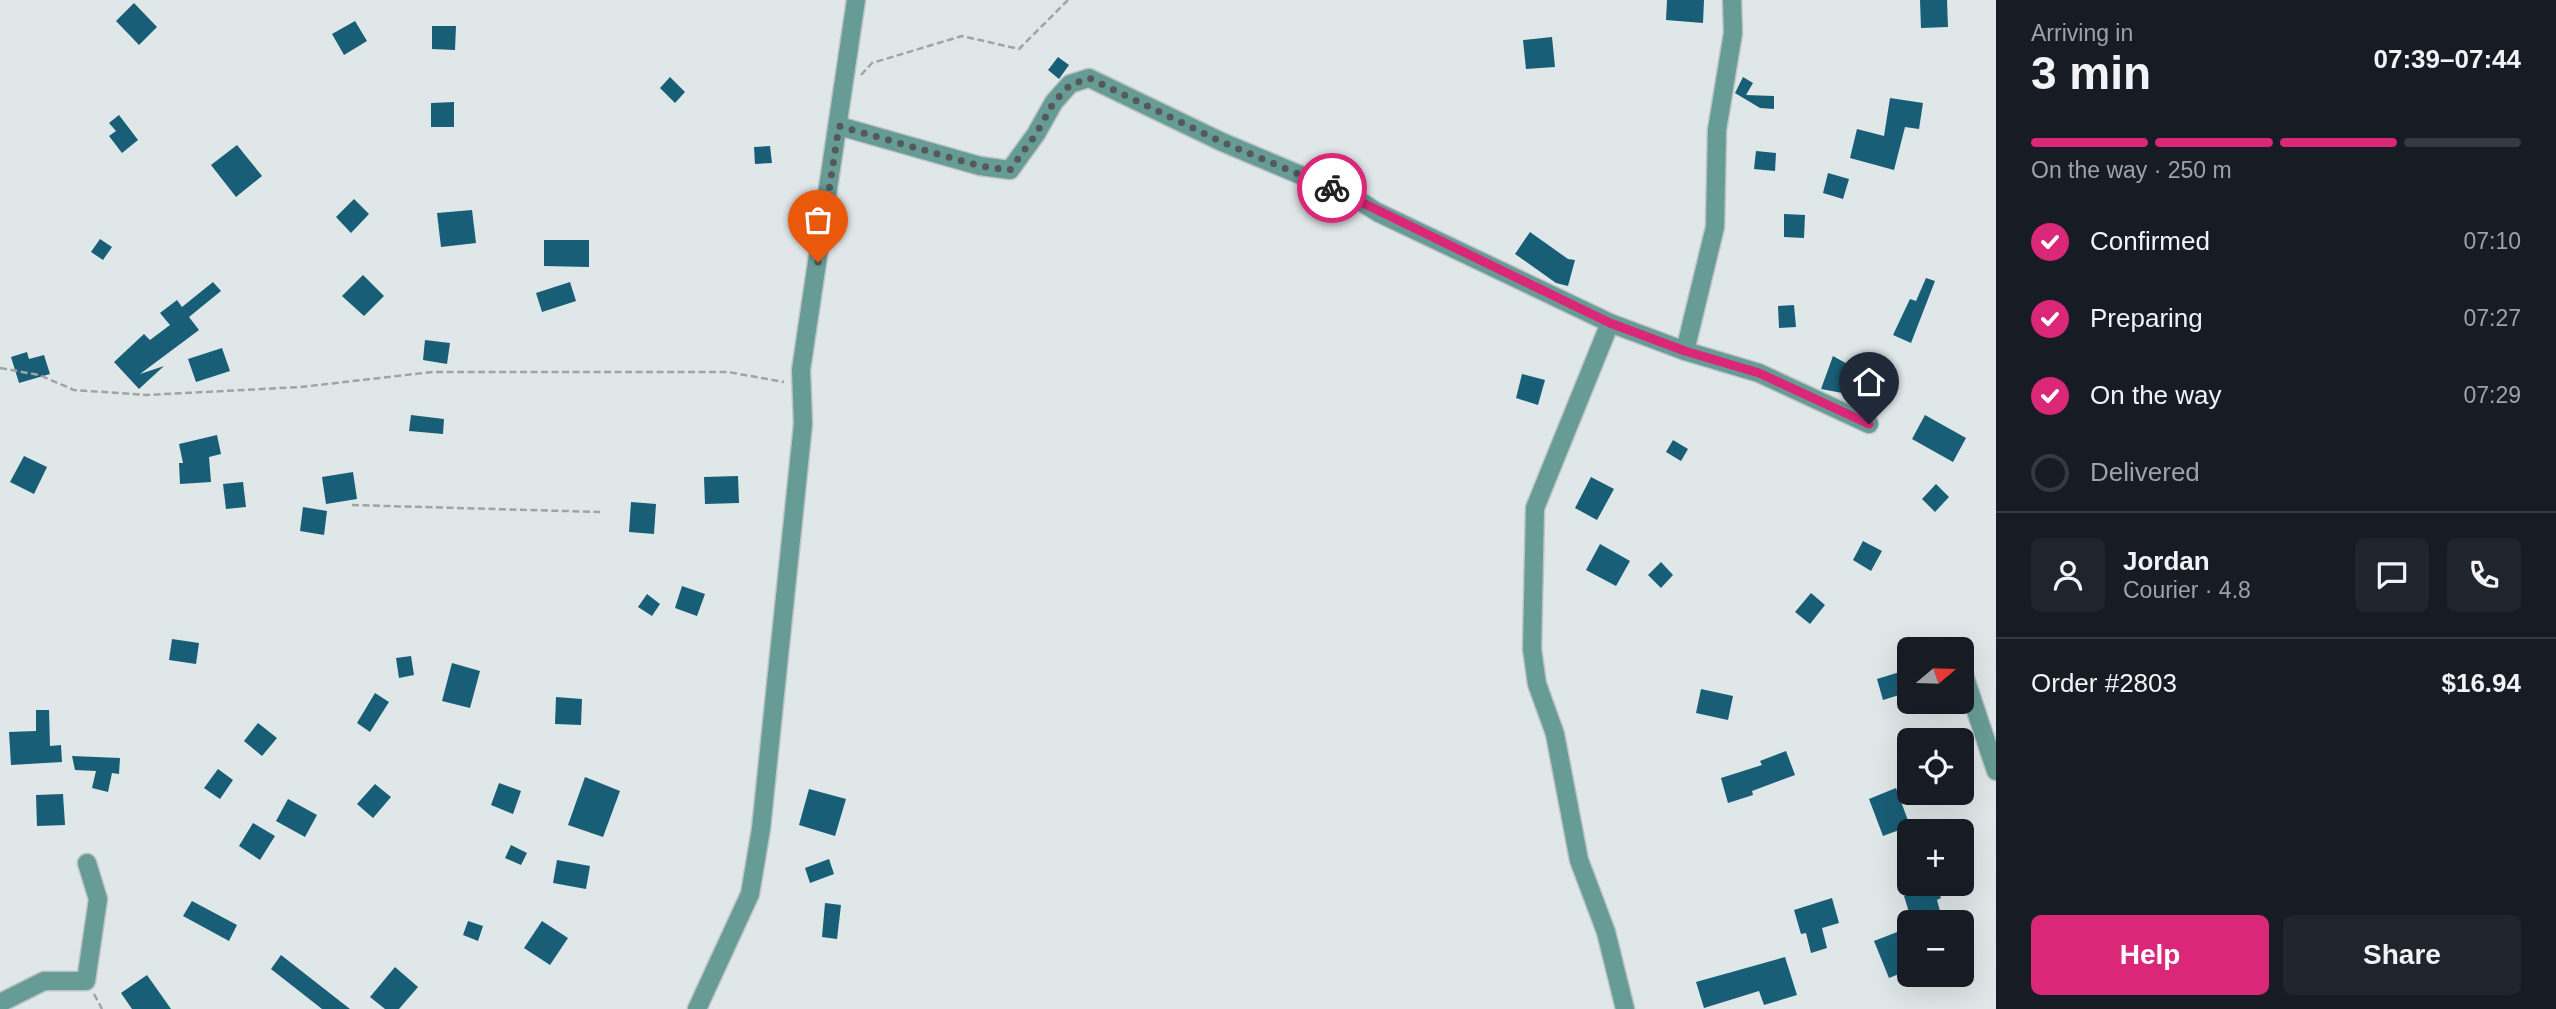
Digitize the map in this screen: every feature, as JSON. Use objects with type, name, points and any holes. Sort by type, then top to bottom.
[{"type":"street","points":[[697,1009],[750,894],[761,829],[803,424],[801,370],[856,0]]},
{"type":"street","points":[[1685,351],[1715,228],[1717,130],[1733,33],[1732,0]]},
{"type":"street","points":[[839,126],[980,166],[1010,170],[1036,134],[1054,102],[1070,85],[1089,78],[1222,142],[1355,198],[1377,212],[1610,323],[1685,351],[1759,373],[1869,424]]},
{"type":"street","points":[[1610,323],[1535,508],[1532,649],[1537,684],[1555,734],[1579,860],[1606,932],[1625,1009]]},
{"type":"street","points":[[1974,705],[1996,771]]},
{"type":"street","points":[[0,1003],[44,981],[86,981],[98,899],[87,863]]},
{"type":"path","points":[[843,96],[872,63],[961,36],[1019,49],[1068,0]]},
{"type":"path","points":[[0,368],[39,375],[74,390],[147,395],[300,387],[432,372],[728,372],[802,386]]},
{"type":"path","points":[[352,505],[600,512]]},
{"type":"building","points":[[1667,0],[1704,0],[1703,23],[1666,20]]},
{"type":"building","points":[[1920,0],[1947,0],[1948,27],[1921,28]]},
{"type":"building","points":[[134,3],[157,27],[139,45],[116,21]]},
{"type":"building","points":[[355,21],[367,41],[344,55],[332,34]]},
{"type":"building","points":[[432,26],[456,26],[455,50],[432,49]]},
{"type":"building","points":[[1552,37],[1555,67],[1526,69],[1523,40]]},
{"type":"building","points":[[1058,57],[1069,65],[1059,79],[1048,70]]},
{"type":"building","points":[[670,77],[685,92],[675,103],[660,88]]},
{"type":"building","points":[[1743,77],[1753,83],[1746,95],[1774,96],[1774,109],[1760,108],[1735,93]]},
{"type":"building","points":[[1890,98],[1923,103],[1919,129],[1905,127],[1894,170],[1850,158],[1857,129],[1884,136]]},
{"type":"building","points":[[454,102],[454,127],[431,127],[431,103]]},
{"type":"building","points":[[119,115],[138,140],[122,153],[109,136],[116,131],[109,123]]},
{"type":"building","points":[[237,145],[262,176],[236,197],[211,165]]},
{"type":"building","points":[[770,146],[772,163],[755,164],[754,147]]},
{"type":"building","points":[[1756,151],[1776,153],[1775,171],[1754,169]]},
{"type":"building","points":[[1828,173],[1849,179],[1843,199],[1823,193]]},
{"type":"building","points":[[354,199],[369,214],[351,233],[336,217]]},
{"type":"building","points":[[472,210],[476,243],[441,247],[437,213]]},
{"type":"building","points":[[1784,214],[1805,215],[1804,238],[1784,237]]},
{"type":"building","points":[[1530,232],[1568,259],[1575,260],[1568,286],[1556,283],[1515,254]]},
{"type":"building","points":[[100,239],[112,247],[103,260],[91,252]]},
{"type":"building","points":[[544,240],[589,240],[589,267],[544,266]]},
{"type":"building","points":[[363,275],[384,296],[364,316],[342,296]]},
{"type":"building","points":[[1926,278],[1935,281],[1911,343],[1893,335],[1910,299],[1916,301]]},
{"type":"building","points":[[213,282],[221,291],[189,317],[199,330],[140,374],[164,366],[139,389],[114,362],[144,334],[150,340],[170,325],[160,313],[177,300],[182,307]]},
{"type":"building","points":[[570,282],[576,301],[542,312],[536,293]]},
{"type":"building","points":[[1794,305],[1796,327],[1779,328],[1778,306]]},
{"type":"building","points":[[425,340],[450,343],[447,364],[423,360]]},
{"type":"building","points":[[222,348],[230,371],[196,382],[188,359]]},
{"type":"building","points":[[27,352],[29,359],[44,355],[50,374],[19,383],[11,357]]},
{"type":"building","points":[[1833,356],[1860,371],[1848,394],[1821,389]]},
{"type":"building","points":[[1522,374],[1545,380],[1538,405],[1516,398]]},
{"type":"building","points":[[411,415],[444,419],[443,434],[409,431]]},
{"type":"building","points":[[1925,415],[1966,438],[1953,462],[1912,439]]},
{"type":"building","points":[[217,435],[221,454],[209,457],[211,482],[180,484],[179,463],[183,463],[179,444]]},
{"type":"building","points":[[1673,440],[1688,449],[1681,461],[1666,452]]},
{"type":"building","points":[[24,456],[47,467],[34,494],[10,482]]},
{"type":"building","points":[[353,472],[357,499],[326,504],[322,477]]},
{"type":"building","points":[[738,476],[739,503],[705,504],[704,477]]},
{"type":"building","points":[[1591,477],[1614,489],[1597,520],[1575,508]]},
{"type":"building","points":[[243,482],[246,507],[226,509],[223,484]]},
{"type":"building","points":[[1936,484],[1949,497],[1935,512],[1922,499]]},
{"type":"building","points":[[631,502],[656,504],[654,534],[629,532]]},
{"type":"building","points":[[303,507],[327,511],[324,535],[300,531]]},
{"type":"building","points":[[1863,541],[1882,551],[1871,571],[1853,560]]},
{"type":"building","points":[[1600,544],[1630,561],[1616,586],[1586,570]]},
{"type":"building","points":[[1661,562],[1673,575],[1661,588],[1648,575]]},
{"type":"building","points":[[682,586],[705,594],[697,616],[675,608]]},
{"type":"building","points":[[1811,593],[1825,605],[1810,624],[1795,612]]},
{"type":"building","points":[[647,594],[660,604],[652,616],[638,607]]},
{"type":"building","points":[[172,639],[199,643],[196,664],[169,660]]},
{"type":"building","points":[[411,656],[414,675],[399,678],[396,658]]},
{"type":"building","points":[[452,663],[480,671],[470,708],[442,701]]},
{"type":"building","points":[[1897,673],[1897,696],[1883,700],[1877,679]]},
{"type":"building","points":[[1701,689],[1733,696],[1728,720],[1696,713]]},
{"type":"building","points":[[375,693],[389,702],[370,732],[357,723]]},
{"type":"building","points":[[556,697],[582,699],[581,725],[555,724]]},
{"type":"building","points":[[36,710],[49,710],[50,746],[61,745],[62,762],[11,765],[9,732],[36,731]]},
{"type":"building","points":[[258,723],[277,738],[262,756],[244,741]]},
{"type":"building","points":[[1786,751],[1795,775],[1752,791],[1753,795],[1728,803],[1721,778],[1762,765],[1760,761]]},
{"type":"building","points":[[72,756],[120,758],[119,774],[112,773],[108,792],[92,788],[96,771],[75,770]]},
{"type":"building","points":[[218,769],[233,780],[220,799],[204,788]]},
{"type":"building","points":[[585,777],[620,791],[603,837],[568,825]]},
{"type":"building","points":[[499,783],[521,791],[513,814],[491,805]]},
{"type":"building","points":[[375,784],[391,797],[373,818],[357,804]]},
{"type":"building","points":[[1896,788],[1897,805],[1902,805],[1907,819],[1897,819],[1897,831],[1883,836],[1869,799]]},
{"type":"building","points":[[809,789],[846,799],[835,836],[799,825]]},
{"type":"building","points":[[63,794],[65,825],[37,826],[36,795]]},
{"type":"building","points":[[288,799],[317,815],[305,837],[276,821]]},
{"type":"building","points":[[253,823],[275,836],[260,860],[239,846]]},
{"type":"building","points":[[511,845],[527,853],[521,865],[505,858]]},
{"type":"building","points":[[829,859],[834,874],[810,883],[805,868]]},
{"type":"building","points":[[557,860],[590,866],[586,889],[553,883]]},
{"type":"building","points":[[1904,896],[1940,896],[1937,900],[1940,910],[1908,910]]},
{"type":"building","points":[[1832,898],[1839,923],[1822,928],[1827,948],[1811,953],[1806,933],[1801,934],[1794,910]]},
{"type":"building","points":[[192,901],[237,925],[229,941],[183,916]]},
{"type":"building","points":[[825,903],[841,905],[837,939],[822,937]]},
{"type":"building","points":[[468,921],[483,926],[478,941],[463,935]]},
{"type":"building","points":[[542,921],[568,938],[550,965],[524,948]]},
{"type":"building","points":[[1897,932],[1897,975],[1889,978],[1874,941]]},
{"type":"building","points":[[281,955],[350,1009],[322,1009],[271,969]]},
{"type":"building","points":[[1785,957],[1797,995],[1764,1005],[1759,991],[1704,1008],[1696,982]]},
{"type":"building","points":[[395,967],[418,987],[399,1009],[385,1009],[370,997]]},
{"type":"building","points":[[147,975],[171,1009],[132,1009],[121,993]]},
{"type":"way so far","points":[[818,262],[839,126],[980,166],[1010,170],[1036,134],[1054,102],[1070,85],[1089,78],[1222,142],[1332,188]]},
{"type":"route","points":[[1332,188],[1610,323],[1685,351],[1759,373],[1869,424]]}]
